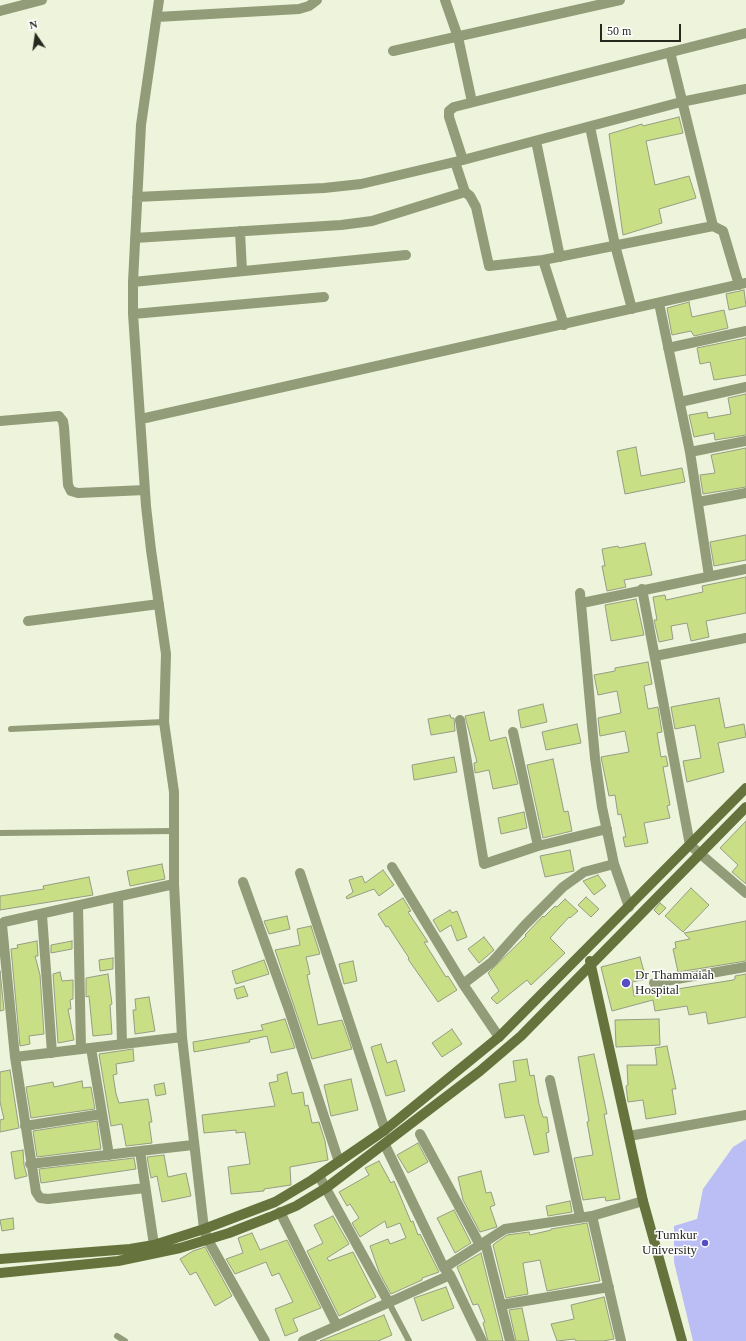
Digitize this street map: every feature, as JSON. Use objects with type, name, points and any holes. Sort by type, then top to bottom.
[{"type":"main road","points":[[0,1259],[130,1249],[154,1244],[204,1229],[275,1202],[319,1176],[385,1130],[499,1037],[587,950],[746,788]]},
{"type":"main road","points":[[0,1273],[118,1262],[208,1240],[280,1212],[326,1188],[385,1145],[480,1071],[521,1036],[746,807]]},
{"type":"main road","points":[[587,950],[643,1201],[682,1341]]},
{"type":"street","points":[[0,10],[42,0]]},
{"type":"street","points":[[159,0],[141,125],[133,282],[133,314],[145,490],[151,550],[166,654],[164,722],[174,792],[174,884],[182,1037],[193,1145],[204,1229],[208,1240],[265,1341]]},
{"type":"street","points":[[156,17],[299,9],[309,6],[317,0]]},
{"type":"street","points":[[445,0],[458,37],[472,102]]},
{"type":"street","points":[[394,51],[620,0]]},
{"type":"street","points":[[141,419],[742,284],[723,231],[713,226],[543,260],[489,266],[476,207],[470,196],[464,192],[449,111],[454,107],[472,102],[746,33]]},
{"type":"street","points":[[670,52],[681,102],[713,226]]},
{"type":"street","points":[[137,197],[343,186],[459,161],[681,102],[746,89]]},
{"type":"street","points":[[590,127],[615,246],[632,309]]},
{"type":"street","points":[[536,141],[560,256]]},
{"type":"street","points":[[135,238],[372,221],[464,192]]},
{"type":"street","points":[[240,231],[242,271]]},
{"type":"street","points":[[133,282],[406,256]]},
{"type":"street","points":[[543,260],[564,325]]},
{"type":"street","points":[[133,314],[324,296]]},
{"type":"street","points":[[658,303],[690,452],[709,576]]},
{"type":"street","points":[[668,348],[746,330]]},
{"type":"street","points":[[680,402],[746,387]]},
{"type":"street","points":[[0,421],[58,416],[63,421],[68,485],[71,491],[78,493],[145,490]]},
{"type":"street","points":[[690,452],[746,441]]},
{"type":"street","points":[[698,502],[746,493]]},
{"type":"street","points":[[629,907],[614,864],[595,758],[581,598],[642,589],[746,569]]},
{"type":"street","points":[[642,589],[690,846],[746,893]]},
{"type":"street","points":[[28,621],[159,604]]},
{"type":"street","points":[[655,656],[746,638]]},
{"type":"street","points":[[460,720],[484,864],[538,846],[607,829]]},
{"type":"street","points":[[513,732],[538,846]]},
{"type":"street","points":[[463,984],[492,962],[524,925],[563,887],[584,872],[614,864]]},
{"type":"street","points":[[392,866],[463,984],[499,1037]]},
{"type":"street","points":[[300,872],[385,1130]]},
{"type":"street","points":[[243,882],[288,1008],[339,1162]]},
{"type":"street","points":[[145,1188],[48,1199],[40,1198],[36,1192],[30,1164],[15,1057],[2,925],[4,922],[42,915],[174,884]]},
{"type":"street","points":[[118,897],[122,1044]]},
{"type":"street","points":[[78,906],[86,1048],[102,1114],[109,1155]]},
{"type":"street","points":[[42,915],[52,1053]]},
{"type":"street","points":[[654,983],[746,968]]},
{"type":"street","points":[[15,1057],[182,1037]]},
{"type":"street","points":[[550,1080],[580,1217]]},
{"type":"street","points":[[25,1126],[102,1114]]},
{"type":"street","points":[[629,1136],[746,1115]]},
{"type":"street","points":[[420,1134],[482,1244],[501,1305],[510,1341]]},
{"type":"street","points":[[30,1164],[193,1145]]},
{"type":"street","points":[[385,1145],[482,1341]]},
{"type":"street","points":[[140,1151],[154,1244]]},
{"type":"street","points":[[319,1176],[389,1303]]},
{"type":"street","points":[[303,1341],[389,1303],[447,1272],[482,1244],[505,1229],[592,1216],[643,1201]]},
{"type":"street","points":[[280,1212],[337,1326]]},
{"type":"street","points":[[592,1216],[621,1341]]},
{"type":"street","points":[[501,1305],[609,1287]]},
{"type":"lane","points":[[11,730],[164,722]]},
{"type":"lane","points":[[0,833],[175,831]]},
{"type":"lane","points":[[389,1303],[409,1341]]},
{"type":"lane","points":[[117,1336],[125,1341]]},
{"type":"shaded area","name":"Tumkur University","points":[[746,1139],[746,1341],[693,1341],[674,1262],[674,1226],[697,1219],[703,1189],[733,1147]]},
{"type":"building","points":[[679,117],[683,133],[646,141],[655,185],[689,176],[696,198],[659,209],[662,223],[623,235],[609,134],[642,124],[643,126]]},
{"type":"building","points":[[744,290],[746,306],[729,310],[726,294]]},
{"type":"building","points":[[689,302],[692,317],[724,310],[728,328],[694,336],[691,331],[672,335],[667,308]]},
{"type":"building","points":[[746,338],[746,375],[714,380],[710,362],[700,364],[697,348]]},
{"type":"building","points":[[746,394],[746,435],[715,440],[714,433],[694,437],[689,415],[707,412],[708,418],[731,414],[728,398]]},
{"type":"building","points":[[636,447],[641,476],[682,468],[685,482],[625,494],[617,451]]},
{"type":"building","points":[[746,448],[746,487],[703,494],[700,475],[715,473],[711,455]]},
{"type":"building","points":[[746,535],[746,560],[714,566],[710,542]]},
{"type":"building","points":[[645,543],[652,575],[624,580],[626,587],[607,591],[602,566],[605,566],[602,549],[618,546],[619,548]]},
{"type":"building","points":[[746,577],[746,613],[706,621],[709,637],[691,641],[687,623],[671,626],[673,639],[659,642],[654,620],[657,620],[653,597],[665,595],[666,600],[703,592],[702,586]]},
{"type":"building","points":[[636,599],[644,635],[611,641],[605,605]]},
{"type":"building","points":[[648,662],[652,684],[644,686],[648,709],[658,707],[662,732],[657,733],[661,757],[666,756],[668,766],[663,767],[670,805],[667,806],[670,818],[644,823],[648,843],[625,847],[623,837],[626,837],[621,814],[618,815],[615,795],[609,796],[601,757],[629,752],[625,731],[600,736],[598,718],[621,713],[617,691],[598,695],[594,675],[615,671],[615,668]]},
{"type":"building","points":[[719,698],[725,728],[744,724],[746,737],[718,743],[724,772],[687,782],[683,761],[701,758],[695,725],[675,729],[671,707]]},
{"type":"building","points":[[543,704],[547,722],[521,728],[518,710]]},
{"type":"building","points":[[484,712],[490,741],[506,737],[518,784],[493,789],[489,770],[475,773],[474,763],[477,762],[465,716]]},
{"type":"building","points":[[450,715],[451,718],[454,718],[455,731],[431,735],[428,719]]},
{"type":"building","points":[[577,724],[581,743],[546,750],[542,732]]},
{"type":"building","points":[[454,757],[457,772],[414,780],[412,765]]},
{"type":"building","points":[[553,759],[564,812],[568,811],[572,831],[543,838],[527,765]]},
{"type":"building","points":[[524,812],[527,828],[501,834],[498,818]]},
{"type":"building","points":[[746,821],[746,884],[732,872],[738,865],[720,848]]},
{"type":"building","points":[[570,850],[574,871],[545,877],[540,856]]},
{"type":"building","points":[[162,864],[165,879],[130,886],[127,871]]},
{"type":"building","points":[[383,870],[394,885],[379,896],[374,889],[347,899],[346,897],[353,892],[349,880],[362,876],[365,883]]},
{"type":"building","points":[[598,875],[606,886],[594,895],[583,881]]},
{"type":"building","points":[[89,877],[93,895],[0,910],[0,896],[44,889],[43,886]]},
{"type":"building","points":[[691,888],[709,905],[683,932],[665,916]]},
{"type":"building","points":[[586,897],[599,909],[591,917],[578,905]]},
{"type":"building","points":[[403,898],[411,911],[408,912],[428,942],[424,942],[446,977],[448,976],[457,990],[438,1002],[408,959],[409,958],[388,926],[386,927],[378,914]]},
{"type":"building","points":[[565,899],[578,911],[570,918],[569,917],[550,938],[565,953],[531,985],[527,980],[497,1004],[491,998],[499,991],[488,973],[526,936],[525,935],[543,916],[544,917],[555,906],[557,907]]},
{"type":"building","points":[[660,903],[666,908],[659,915],[654,910]]},
{"type":"building","points":[[450,910],[452,913],[457,911],[467,937],[457,941],[451,925],[440,932],[433,920]]},
{"type":"building","points":[[287,916],[290,929],[269,934],[264,921]]},
{"type":"building","points":[[746,921],[746,961],[678,972],[673,949],[676,948],[675,942],[690,939],[684,933]]},
{"type":"building","points":[[311,926],[320,954],[306,957],[310,974],[307,975],[318,1025],[342,1020],[352,1049],[312,1059],[275,950],[300,945],[297,929]]},
{"type":"building","points":[[484,937],[494,950],[479,963],[468,949]]},
{"type":"building","points":[[37,941],[38,956],[35,956],[40,975],[44,1034],[29,1036],[30,1044],[20,1046],[11,949],[18,948],[17,945]]},
{"type":"building","points":[[72,941],[72,949],[51,953],[51,945]]},
{"type":"building","points":[[640,957],[646,979],[632,982],[634,996],[733,980],[735,979],[735,976],[746,974],[746,1017],[708,1024],[706,1012],[689,1015],[687,1006],[655,1011],[653,1000],[612,1011],[601,967]]},
{"type":"building","points":[[113,958],[113,969],[100,971],[99,960]]},
{"type":"building","points":[[264,960],[269,974],[236,984],[232,971]]},
{"type":"building","points":[[353,961],[357,981],[344,984],[339,964]]},
{"type":"building","points":[[0,971],[4,1010],[0,1011]]},
{"type":"building","points":[[60,972],[62,981],[73,980],[73,999],[70,1000],[71,1009],[68,1009],[74,1040],[58,1043],[53,974]]},
{"type":"building","points":[[108,974],[112,1004],[110,1005],[112,1034],[93,1036],[89,996],[86,997],[86,978]]},
{"type":"building","points":[[244,986],[248,996],[237,999],[234,989]]},
{"type":"building","points":[[149,997],[155,1031],[135,1034],[133,1010],[136,1010],[135,999]]},
{"type":"building","points":[[285,1019],[295,1048],[271,1053],[267,1036],[249,1040],[250,1042],[194,1052],[193,1042],[263,1030],[261,1025]]},
{"type":"building","points":[[659,1019],[660,1045],[616,1047],[615,1020]]},
{"type":"building","points":[[452,1029],[462,1044],[442,1057],[432,1043]]},
{"type":"building","points":[[381,1044],[387,1063],[396,1060],[405,1091],[386,1096],[371,1047]]},
{"type":"building","points":[[667,1046],[676,1089],[672,1089],[676,1114],[646,1119],[643,1100],[628,1102],[626,1086],[628,1085],[627,1065],[657,1065],[655,1048]]},
{"type":"building","points":[[133,1049],[134,1061],[116,1064],[117,1074],[113,1075],[116,1094],[119,1103],[148,1099],[152,1122],[149,1122],[152,1143],[126,1146],[122,1124],[111,1126],[99,1054]]},
{"type":"building","points":[[594,1054],[607,1114],[604,1114],[620,1199],[606,1201],[605,1197],[583,1200],[574,1158],[593,1155],[578,1057]]},
{"type":"building","points":[[527,1059],[530,1076],[534,1075],[543,1117],[547,1117],[549,1132],[546,1133],[549,1152],[534,1155],[524,1115],[505,1118],[499,1084],[516,1081],[513,1061]]},
{"type":"building","points":[[10,1070],[19,1128],[0,1132],[0,1120],[4,1119],[0,1102],[0,1072]]},
{"type":"building","points":[[287,1072],[292,1094],[303,1092],[305,1106],[308,1105],[312,1123],[319,1122],[325,1141],[328,1160],[290,1167],[291,1185],[264,1189],[264,1191],[231,1194],[228,1167],[250,1164],[245,1132],[236,1133],[236,1130],[204,1133],[202,1115],[275,1106],[269,1083],[278,1081],[277,1075]]},
{"type":"building","points":[[351,1079],[358,1110],[331,1116],[324,1085]]},
{"type":"building","points":[[82,1081],[83,1088],[91,1087],[95,1109],[31,1118],[26,1087],[53,1082],[54,1087]]},
{"type":"building","points":[[164,1083],[166,1094],[156,1096],[154,1085]]},
{"type":"building","points":[[97,1121],[101,1149],[37,1157],[33,1131]]},
{"type":"building","points":[[418,1143],[428,1162],[408,1173],[397,1155]]},
{"type":"building","points":[[23,1150],[24,1165],[27,1176],[15,1179],[11,1152]]},
{"type":"building","points":[[164,1155],[168,1177],[186,1173],[191,1196],[162,1202],[157,1176],[151,1178],[147,1157]]},
{"type":"building","points":[[134,1158],[136,1169],[41,1183],[39,1169]]},
{"type":"building","points":[[379,1161],[391,1183],[394,1181],[411,1222],[413,1221],[418,1235],[420,1234],[439,1272],[422,1278],[422,1280],[391,1294],[379,1272],[370,1246],[388,1239],[390,1244],[406,1238],[400,1223],[387,1228],[385,1221],[360,1237],[352,1223],[359,1218],[350,1204],[347,1206],[339,1192],[369,1175],[365,1168]]},
{"type":"building","points":[[481,1171],[486,1193],[491,1192],[495,1205],[490,1207],[497,1227],[480,1232],[463,1200],[458,1177]]},
{"type":"building","points":[[570,1201],[572,1212],[548,1216],[546,1206]]},
{"type":"building","points":[[454,1210],[471,1243],[455,1253],[437,1218]]},
{"type":"building","points":[[333,1216],[349,1244],[327,1258],[329,1261],[353,1252],[376,1297],[339,1316],[307,1251],[323,1243],[314,1225]]},
{"type":"building","points":[[13,1218],[14,1229],[2,1231],[0,1220]]},
{"type":"building","points":[[587,1223],[600,1281],[547,1291],[540,1260],[523,1263],[528,1294],[506,1298],[494,1244],[507,1235],[529,1232],[530,1235],[551,1229]]},
{"type":"building","points":[[252,1233],[260,1250],[287,1240],[321,1308],[293,1319],[298,1331],[285,1336],[275,1309],[293,1302],[279,1273],[272,1276],[266,1262],[235,1274],[226,1259],[243,1253],[238,1238]]},
{"type":"building","points":[[205,1247],[232,1296],[215,1306],[196,1272],[190,1275],[180,1259],[193,1251]]},
{"type":"building","points":[[481,1253],[503,1341],[488,1341],[483,1323],[485,1322],[478,1304],[473,1305],[457,1267]]},
{"type":"building","points":[[446,1287],[454,1308],[422,1321],[414,1298]]},
{"type":"building","points":[[604,1297],[614,1339],[603,1341],[576,1341],[575,1339],[557,1341],[551,1324],[574,1319],[571,1305]]},
{"type":"building","points":[[522,1308],[529,1341],[516,1341],[509,1310]]},
{"type":"building","points":[[384,1315],[392,1335],[378,1341],[320,1341]]},
{"type":"place","name":"Dr Thammaiah Hospital","points":[[626,983]]},
{"type":"place","name":"Tumkur University","points":[[705,1243]]}]
